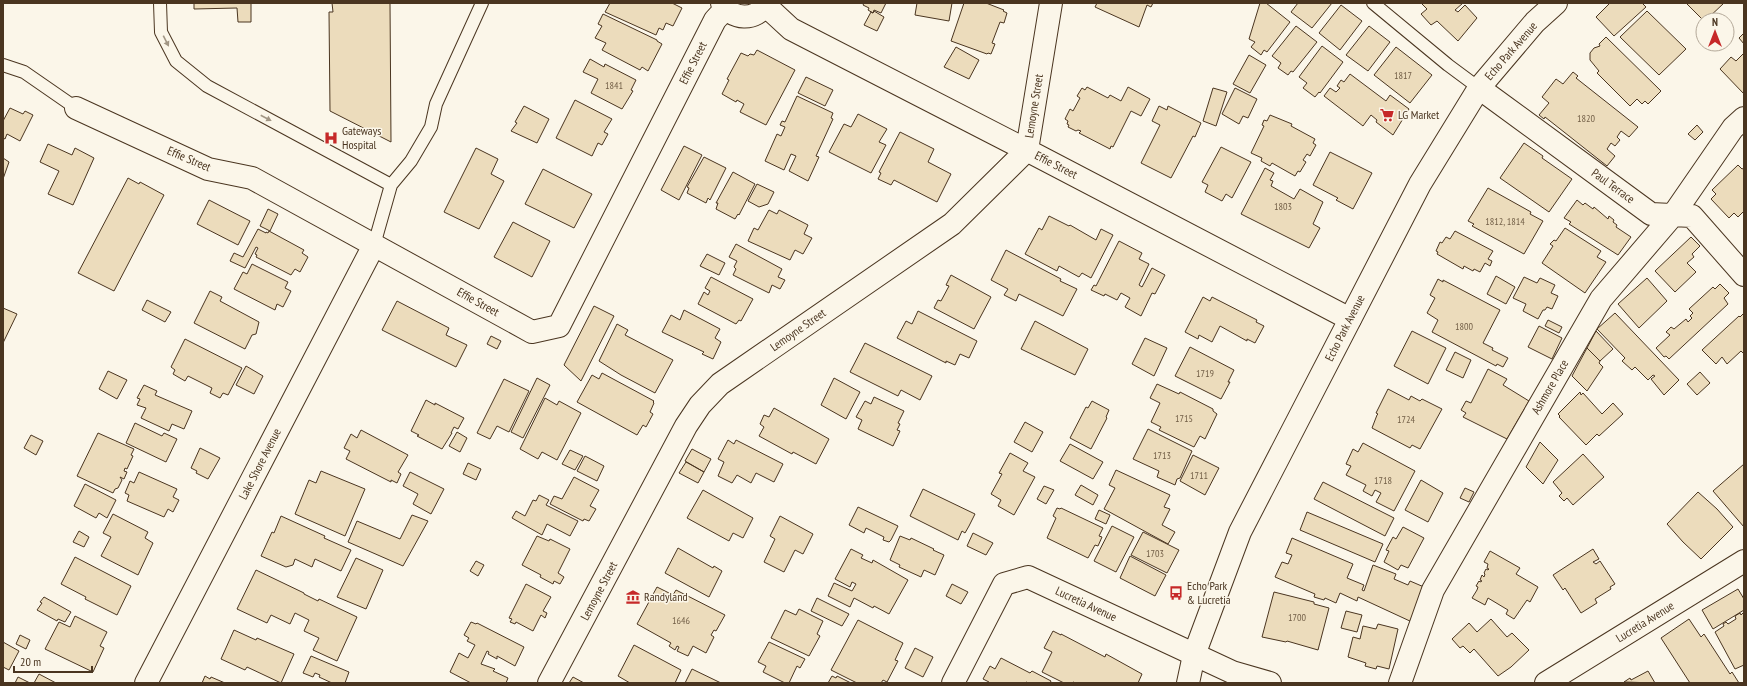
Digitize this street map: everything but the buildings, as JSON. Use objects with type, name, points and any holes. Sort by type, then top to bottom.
[{"type":"street","name":"Lemoyne Street","points":[[550,683],[686,426],[700,405],[720,384],[952,224],[1027,150],[1051,3]]},
{"type":"street","name":"Echo Park Avenue","points":[[1188,683],[1194,655],[1240,532],[1420,184],[1479,88],[1535,22],[1556,3]]},
{"type":"street","name":"Effie Street","points":[[766,4],[791,29],[1027,150],[1350,319]]},
{"type":"street","points":[[724,6],[736,16],[744,17],[760,11],[766,4]]},
{"type":"street","name":"Effie Street","points":[[76,108],[208,169],[252,178],[532,332],[558,326],[715,20],[724,6]]},
{"type":"street","name":"Paul Terrace","points":[[1479,88],[1651,214],[1692,216],[1744,274]]},
{"type":"street","name":"Ashmore Place","points":[[1400,683],[1433,590],[1601,299],[1672,215],[1733,128],[1744,118]]},
{"type":"street","name":"Lake Shore Avenue","points":[[146,683],[374,245]]},
{"type":"street","name":"Lucretia Avenue","points":[[1546,683],[1744,561]]},
{"type":"street","name":"Lucretia Avenue","points":[[953,683],[1004,584],[1028,577],[1232,672],[1270,683]]},
{"type":"lane","points":[[160,3],[161,32],[176,61],[207,86],[391,185]]},
{"type":"lane","points":[[374,245],[391,185],[411,161],[431,127],[436,104],[482,3]]},
{"type":"lane","points":[[1373,3],[1448,65],[1479,88]]},
{"type":"lane","points":[[3,65],[24,72],[76,108]]},
{"type":"place","name":"LG Market","points":[[1387,115]]},
{"type":"place","name":"Gateways Hospital","points":[[331,138]]},
{"type":"place","name":"Echo Park & Lucretia","points":[[1176,593]]},
{"type":"place","name":"Randyland","points":[[633,597]]}]
